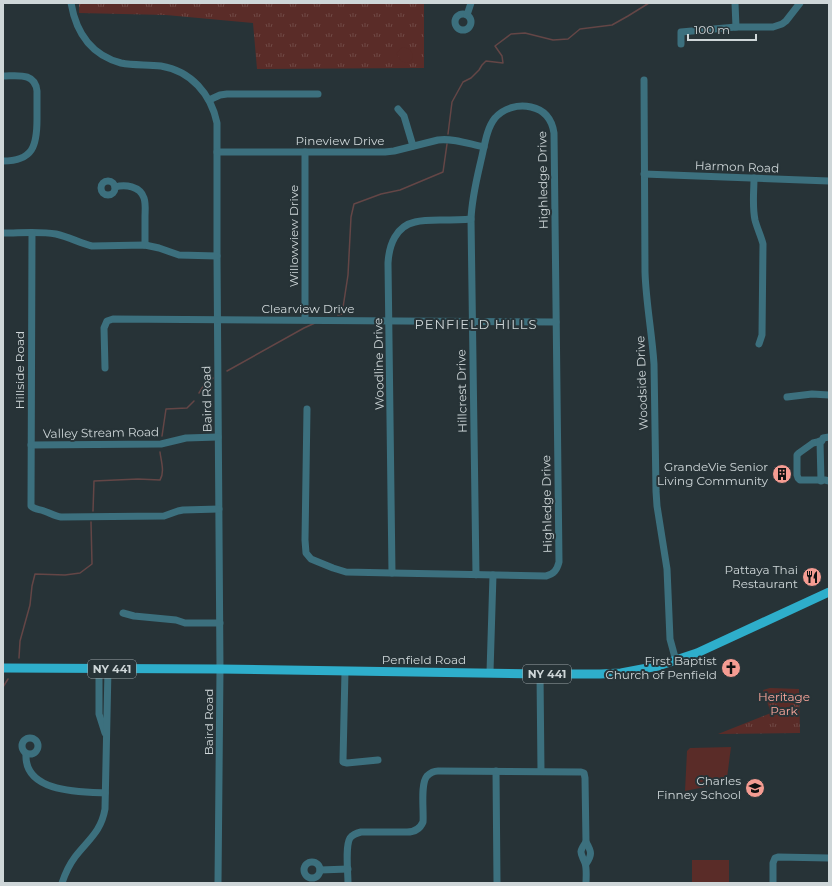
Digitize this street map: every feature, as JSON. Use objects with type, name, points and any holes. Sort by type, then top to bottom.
[{"type":"main road","name":"Penfield Road","points":[[3,668],[490,672],[540,674],[621,673],[649,669],[697,653],[829,592]]},
{"type":"street","name":"Baird Road","points":[[71,3],[75,20],[82,36],[101,54],[121,62],[162,66],[182,72],[195,82],[209,100],[215,112],[218,123],[217,256],[220,623],[218,883]]},
{"type":"street","points":[[467,15],[471,3]]},
{"type":"street","points":[[736,3],[736,27]]},
{"type":"street","points":[[681,44],[681,32],[736,27],[778,26],[786,21],[800,3]]},
{"type":"street","points":[[3,76],[26,76],[35,82],[37,86],[37,126],[36,140],[31,152],[21,159],[3,161]]},
{"type":"street","name":"Woodside Drive","points":[[644,80],[645,272],[654,364],[656,491],[667,569],[670,639],[676,661]]},
{"type":"street","points":[[209,100],[220,95],[227,94],[318,94]]},
{"type":"street","name":"Hillcrest Drive","points":[[476,575],[471,219],[473,192],[488,131],[501,112],[509,108],[520,106]]},
{"type":"street","name":"Highledge Drive","points":[[307,409],[305,540],[308,555],[314,561],[346,572],[546,576],[553,574],[558,567],[554,133],[548,117],[542,111],[535,108],[520,106]]},
{"type":"street","points":[[398,109],[404,116],[413,146]]},
{"type":"street","name":"Pineview Drive","points":[[217,152],[385,152],[443,139],[484,148]]},
{"type":"street","name":"Willowview Drive","points":[[305,152],[305,320]]},
{"type":"street","name":"Harmon Road","points":[[644,174],[829,181]]},
{"type":"street","points":[[754,178],[754,214],[763,244],[762,335],[759,344]]},
{"type":"street","points":[[115,187],[130,186],[142,194],[145,203],[145,245]]},
{"type":"street","name":"Woodline Drive","points":[[392,573],[388,255],[396,235],[404,227],[414,222],[428,220],[471,219]]},
{"type":"street","points":[[3,233],[50,233],[92,246],[145,245],[159,248],[179,256],[217,256]]},
{"type":"street","name":"Hillside Road","points":[[32,233],[31,506],[61,517],[164,516],[183,510],[219,509]]},
{"type":"street","name":"Clearview Drive","points":[[105,368],[104,328],[105,324],[109,320],[113,319],[556,322]]},
{"type":"street","points":[[787,396],[812,394],[829,395]]},
{"type":"street","name":"Valley Stream Road","points":[[31,445],[161,444],[186,438],[218,437]]},
{"type":"street","points":[[820,480],[824,441],[823,438],[829,437]]},
{"type":"street","points":[[824,441],[814,443],[797,455],[798,478],[800,480],[808,481],[829,481]]},
{"type":"street","points":[[490,672],[493,575]]},
{"type":"street","points":[[124,613],[134,616],[185,622],[220,623]]},
{"type":"street","points":[[62,883],[65,873],[70,865],[91,839],[104,817],[107,739],[104,669]]},
{"type":"street","points":[[345,671],[343,762],[347,763],[378,760]]},
{"type":"street","points":[[540,674],[541,771]]},
{"type":"street","points":[[26,754],[28,768],[31,773],[36,779],[45,784],[75,792],[105,793]]},
{"type":"street","points":[[348,883],[348,843],[350,839],[355,834],[361,832],[411,832],[420,827],[423,822],[424,783],[426,777],[430,774],[438,771],[541,771],[581,772],[585,775],[586,842],[581,848],[581,856],[586,864],[586,883]]},
{"type":"street","points":[[496,771],[497,883]]},
{"type":"street","points":[[773,883],[773,863],[775,858],[829,858]]},
{"type":"street","points":[[320,870],[348,869]]},
{"type":"green space","points":[[79,3],[424,3],[424,68],[257,69],[253,23],[166,15],[79,13]]},
{"type":"green space","points":[[403,47],[411,51],[413,58],[406,63],[401,61],[396,53]]},
{"type":"green space","name":"Heritage Park","points":[[770,688],[799,689],[800,733],[718,734],[771,713],[763,690]]},
{"type":"green space","points":[[731,747],[727,778],[710,786],[685,791],[687,751],[690,748]]},
{"type":"green space","points":[[692,860],[729,860],[729,883],[692,883]]},
{"type":"waterway","points":[[448,134],[452,102],[463,82],[471,78],[486,61],[503,63],[502,56],[495,46],[511,34],[525,33],[553,40],[568,39],[580,29],[612,25],[649,3]]},
{"type":"waterway","points":[[338,315],[342,314],[348,275],[351,217],[354,204],[381,194],[400,190],[443,172],[447,144]]},
{"type":"waterway","points":[[227,371],[315,323]]},
{"type":"waterway","points":[[199,393],[206,382],[213,378]]},
{"type":"waterway","points":[[162,436],[166,409],[187,408],[194,401]]},
{"type":"waterway","points":[[93,511],[94,481],[138,479],[160,480],[162,470],[160,452]]},
{"type":"waterway","points":[[19,658],[20,641],[30,605],[35,574],[65,575],[80,573],[92,564],[91,522]]},
{"type":"waterway","points":[[3,687],[8,679]]},
{"type":"place","name":"GrandeVie Senior Living Community","points":[[782,474]]},
{"type":"place","name":"Pattaya Thai Restaurant","points":[[812,577]]},
{"type":"place","name":"First Baptist Church of Penfield","points":[[731,668]]},
{"type":"place","name":"Charles Finney School","points":[[755,788]]},
{"type":"district","name":"PENFIELD HILLS","points":[[476,324]]}]
